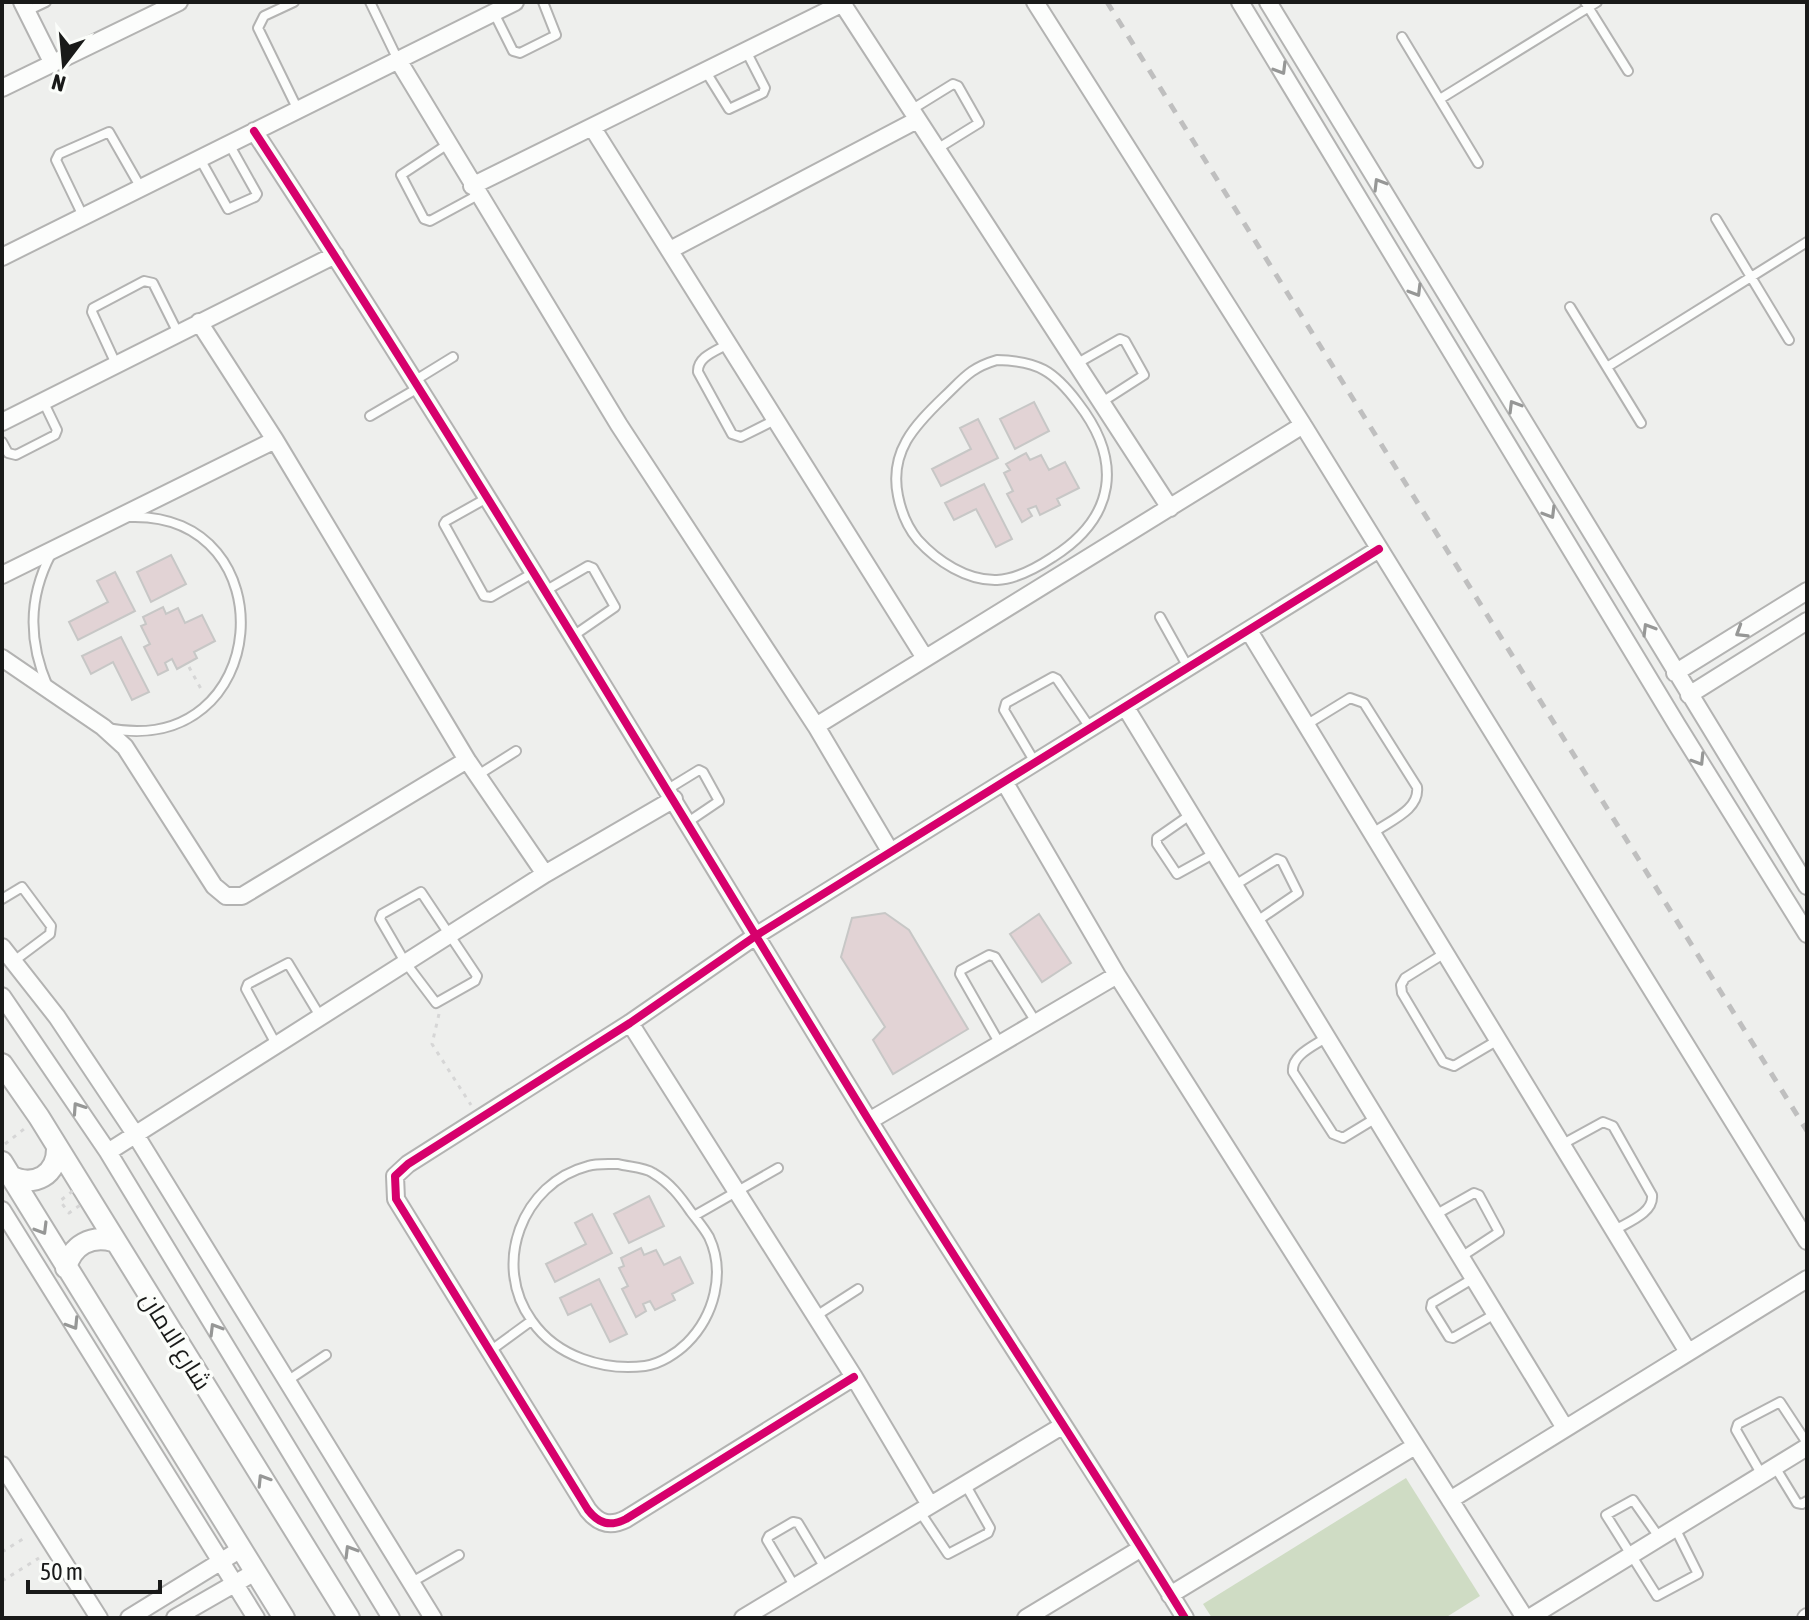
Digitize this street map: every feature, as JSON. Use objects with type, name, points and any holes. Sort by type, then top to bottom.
[{"type":"street","points":[[2,88],[179,2]]},
{"type":"street","points":[[2,257],[515,2]]},
{"type":"street","points":[[1035,2],[1303,425],[1807,1241]]},
{"type":"street","points":[[1240,2],[1677,725],[1807,934]]},
{"type":"street","points":[[1268,2],[1807,886]]},
{"type":"street","points":[[475,191],[592,127],[843,3],[1170,508]]},
{"type":"street","points":[[24,7],[53,64]]},
{"type":"street","points":[[398,60],[619,425],[816,726],[890,851]]},
{"type":"street","points":[[670,250],[914,115]]},
{"type":"street","points":[[592,127],[925,658]]},
{"type":"street","points":[[254,131],[573,636],[869,1121],[1185,1618]]},
{"type":"street","points":[[2,422],[335,255]]},
{"type":"street","points":[[199,322],[275,440],[467,760],[545,874]]},
{"type":"street","points":[[816,726],[1303,425]]},
{"type":"street","points":[[2,575],[275,440]]},
{"type":"street","points":[[854,1377],[626,1519],[616,1524],[605,1524],[595,1519],[588,1510],[396,1199],[395,1176],[408,1164],[630,1023],[757,935],[1379,549]]},
{"type":"street","points":[[1675,673],[1807,591]]},
{"type":"street","points":[[1689,695],[1807,621]]},
{"type":"street","points":[[1249,631],[1688,1352]]},
{"type":"street","points":[[2,658],[48,687],[125,747],[214,886],[226,896],[242,896],[467,760]]},
{"type":"street","points":[[1126,708],[1565,1428]]},
{"type":"street","points":[[1677,725],[1699,712]]},
{"type":"street","points":[[1005,783],[1117,975],[1527,1618],[1807,1445]]},
{"type":"street","points":[[108,1152],[671,794]]},
{"type":"street","points":[[2,947],[57,1017],[135,1134],[433,1618]]},
{"type":"street","points":[[869,1121],[1117,975]]},
{"type":"street","points":[[2,996],[108,1152],[391,1618]]},
{"type":"street","points":[[630,1023],[854,1377],[925,1508]]},
{"type":"street","name":"شارع الامان","points":[[2,1064],[39,1117],[349,1618]]},
{"type":"street","points":[[6,1169],[26,1181],[43,1178],[56,1161],[57,1147]]},
{"type":"street","points":[[6,1169],[284,1618]]},
{"type":"street","points":[[2,1210],[256,1618]]},
{"type":"street","points":[[66,1268],[72,1253],[84,1243],[99,1238],[113,1241]]},
{"type":"street","points":[[1450,1500],[1807,1279]]},
{"type":"street","points":[[743,1618],[1062,1426]]},
{"type":"street","points":[[1170,1595],[1415,1446]]},
{"type":"street","points":[[2,1465],[99,1618]]},
{"type":"street","points":[[129,1618],[241,1549]]},
{"type":"street","points":[[1026,1618],[1140,1549]]},
{"type":"street","points":[[175,1618],[255,1572]]},
{"type":"lane","points":[[24,7],[46,2]]},
{"type":"lane","points":[[294,2],[264,16],[258,28],[298,110]]},
{"type":"lane","points":[[370,2],[398,60]]},
{"type":"lane","points":[[494,13],[513,51],[520,53],[556,35],[543,2]]},
{"type":"lane","points":[[1440,99],[1586,5],[1597,2]]},
{"type":"lane","points":[[1586,5],[1628,71]]},
{"type":"lane","points":[[1402,37],[1478,163]]},
{"type":"lane","points":[[705,71],[726,107],[732,109],[765,91],[746,51]]},
{"type":"lane","points":[[914,115],[953,84],[958,86],[979,123],[936,149]]},
{"type":"lane","points":[[83,216],[56,160],[59,154],[109,132],[141,188]]},
{"type":"lane","points":[[200,158],[228,209],[255,197],[257,194],[229,144]]},
{"type":"lane","points":[[448,144],[401,175],[424,219],[430,221],[475,191]]},
{"type":"lane","points":[[1716,219],[1789,340]]},
{"type":"lane","points":[[1607,367],[1807,242]]},
{"type":"lane","points":[[116,364],[92,312],[95,306],[144,281],[153,283],[178,333]]},
{"type":"lane","points":[[1570,307],[1641,423]]},
{"type":"lane","points":[[1076,364],[1120,339],[1125,341],[1144,375],[1101,403]]},
{"type":"lane","points":[[728,344],[701,360],[698,372],[732,434],[741,437],[775,419]]},
{"type":"lane","points":[[370,416],[453,357]]},
{"type":"lane","points":[[997,360],[1020,361],[1042,367],[1061,380],[1075,398],[1094,423],[1105,453],[1106,484],[1098,515],[1071,546],[1037,567],[998,580],[967,574],[938,560],[916,538],[901,510],[894,479],[907,438],[928,413],[976,366],[997,360]]},
{"type":"lane","points":[[1075,398],[1092,388]]},
{"type":"lane","points":[[2,442],[8,453],[16,455],[55,435],[57,430],[43,401]]},
{"type":"lane","points":[[487,498],[444,524],[484,596],[491,597],[533,573]]},
{"type":"lane","points":[[103,727],[125,731],[159,728],[191,716],[225,684],[236,662],[242,638],[242,613],[237,589],[226,567],[210,547],[190,532],[168,522],[143,517],[119,518]]},
{"type":"lane","points":[[48,687],[33,642],[32,618],[38,583],[53,550]]},
{"type":"lane","points":[[1052,558],[1062,574]]},
{"type":"lane","points":[[545,591],[588,566],[593,568],[615,607],[573,636]]},
{"type":"lane","points":[[1160,617],[1189,669]]},
{"type":"lane","points":[[1036,764],[1004,710],[1006,703],[1053,677],[1091,729]]},
{"type":"lane","points":[[1306,725],[1350,698],[1358,699],[1364,703],[1417,787],[1418,797],[1413,805],[1372,833]]},
{"type":"lane","points":[[478,775],[516,751]]},
{"type":"lane","points":[[671,794],[699,770],[703,772],[719,801],[688,822]]},
{"type":"lane","points":[[1191,814],[1157,838],[1157,844],[1177,874],[1215,853]]},
{"type":"lane","points":[[1234,885],[1277,859],[1282,861],[1298,893],[1256,922]]},
{"type":"lane","points":[[2,899],[18,887],[24,889],[52,930],[14,961]]},
{"type":"lane","points":[[421,892],[450,934],[476,979],[436,1003],[405,962],[380,919],[382,914],[421,892]]},
{"type":"lane","points":[[1445,953],[1405,978],[1401,985],[1402,993],[1443,1062],[1454,1066],[1498,1040]]},
{"type":"lane","points":[[1000,1044],[960,974],[961,970],[989,955],[995,957],[1036,1023]]},
{"type":"lane","points":[[276,1044],[246,989],[248,984],[288,963],[320,1016]]},
{"type":"lane","points":[[1327,1037],[1295,1058],[1293,1072],[1333,1134],[1338,1137],[1343,1138],[1376,1118]]},
{"type":"lane","points":[[1561,1145],[1603,1122],[1613,1126],[1653,1202],[1649,1209],[1614,1231]]},
{"type":"lane","points":[[618,1164],[650,1171],[675,1189],[709,1238],[717,1268],[714,1300],[700,1329],[678,1352],[649,1366],[617,1368],[586,1361],[557,1346],[531,1321],[516,1286],[513,1254],[520,1224],[536,1198],[559,1177],[590,1165],[618,1164]]},
{"type":"lane","points":[[694,1216],[778,1168]]},
{"type":"lane","points":[[1435,1215],[1474,1193],[1479,1195],[1499,1232],[1461,1257]]},
{"type":"lane","points":[[1474,1278],[1432,1303],[1431,1308],[1449,1337],[1453,1338],[1495,1314]]},
{"type":"lane","points":[[816,1316],[858,1289]]},
{"type":"lane","points":[[490,1351],[531,1321]]},
{"type":"lane","points":[[287,1381],[326,1355]]},
{"type":"lane","points":[[1807,1445],[1780,1402],[1738,1424],[1736,1430],[1797,1503],[1807,1501]]},
{"type":"lane","points":[[925,1508],[948,1554],[988,1533],[990,1528],[965,1484]]},
{"type":"lane","points":[[1659,1538],[1633,1500],[1607,1514],[1606,1517],[1657,1596],[1697,1576],[1699,1571],[1675,1528]]},
{"type":"lane","points":[[795,1587],[767,1540],[769,1536],[793,1522],[798,1523],[825,1568]]},
{"type":"lane","points":[[411,1582],[459,1555]]},
{"type":"path","points":[[189,667],[208,703]]},
{"type":"path","points":[[436,1003],[441,1009],[432,1044],[480,1119]]},
{"type":"path","points":[[2,1146],[39,1117]]},
{"type":"path","points":[[2,1552],[42,1527]]},
{"type":"path","points":[[2,1581],[55,1548]]},
{"type":"green space","points":[[1406,1478],[1480,1596],[1445,1618],[1212,1618],[1203,1604]]},
{"type":"building","points":[[1034,402],[1049,431],[1015,449],[1000,419]]},
{"type":"building","points":[[978,419],[998,458],[941,486],[932,469],[971,449],[960,428]]},
{"type":"building","points":[[1026,453],[1030,460],[1041,455],[1049,470],[1065,462],[1079,488],[1057,499],[1060,505],[1040,515],[1036,506],[1028,509],[1032,516],[1022,522],[1007,494],[1013,491],[1004,473],[1010,470],[1006,464]]},
{"type":"building","points":[[984,484],[1012,539],[996,547],[976,509],[954,520],[945,503]]},
{"type":"building","points":[[171,555],[186,584],[151,602],[137,572]]},
{"type":"building","points":[[115,572],[135,611],[78,640],[69,622],[108,602],[97,581]]},
{"type":"building","points":[[163,607],[166,614],[178,608],[185,623],[202,615],[215,641],[194,652],[197,658],[177,669],[172,659],[165,663],[168,670],[158,675],[144,647],[150,644],[141,626],[146,624],[143,617]]},
{"type":"building","points":[[121,637],[149,692],[132,700],[113,662],[91,674],[82,656]]},
{"type":"building","points":[[885,913],[909,930],[968,1029],[893,1074],[873,1040],[885,1027],[841,957],[852,918]]},
{"type":"building","points":[[1039,914],[1071,963],[1042,982],[1010,934]]},
{"type":"building","points":[[649,1196],[664,1226],[629,1243],[614,1214]]},
{"type":"building","points":[[592,1214],[612,1253],[555,1282],[546,1264],[586,1244],[575,1223]]},
{"type":"building","points":[[641,1248],[644,1255],[656,1250],[664,1265],[680,1257],[693,1283],[672,1294],[675,1300],[655,1310],[650,1301],[643,1304],[646,1311],[636,1317],[622,1289],[628,1286],[619,1268],[624,1266],[621,1258]]},
{"type":"building","points":[[599,1279],[627,1334],[610,1342],[591,1304],[568,1315],[560,1298]]},
{"type":"railway","points":[[1107,2],[1807,1131]]},
{"type":"cycle path","points":[[254,131],[488,499],[907,1182],[1185,1618]]},
{"type":"cycle path","points":[[854,1377],[626,1519],[615,1523],[601,1521],[588,1510],[396,1199],[395,1176],[408,1164],[630,1023],[757,935],[1379,549]]}]
